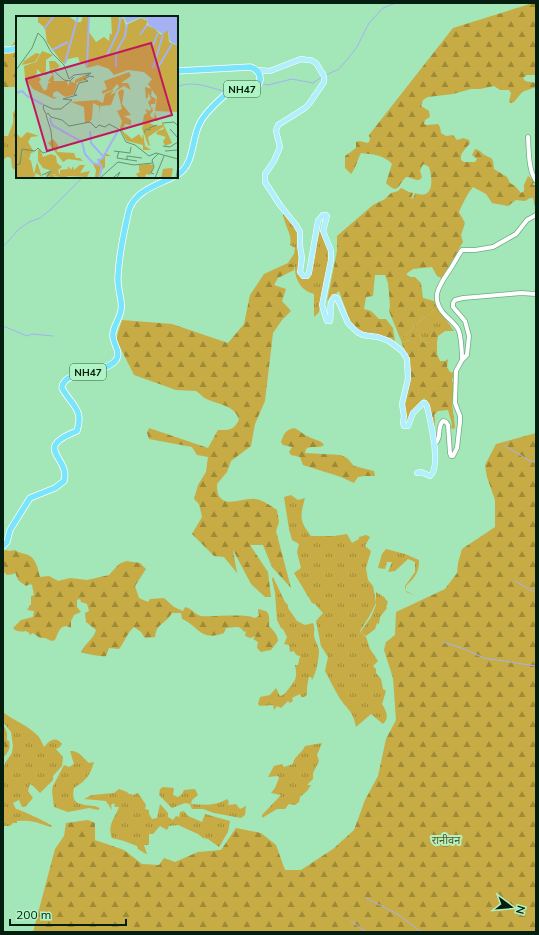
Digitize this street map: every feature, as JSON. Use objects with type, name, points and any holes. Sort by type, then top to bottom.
[{"type":"highway","points":[[3,50],[16,48]]},
{"type":"highway","name":"NH47","points":[[178,71],[250,67],[256,70],[260,76],[260,83],[257,86],[233,91],[226,95],[203,118],[198,126],[187,164],[184,170],[178,174]]},
{"type":"highway","name":"NH47","points":[[3,546],[7,542],[10,530],[30,498],[56,488],[64,481],[66,472],[54,448],[58,441],[77,431],[80,419],[76,408],[62,388],[62,384],[64,381],[72,377],[102,369],[117,358],[118,352],[112,334],[121,309],[118,276],[130,206],[134,199],[141,194],[171,178]]},
{"type":"main road","points":[[256,70],[270,71],[301,60],[311,60],[322,70],[324,82],[309,104],[278,125],[276,131],[280,147],[274,161],[265,174],[265,182],[300,232],[302,258],[300,272],[303,276],[307,276],[309,273],[318,221],[323,215],[325,214],[327,216],[323,231],[332,254],[322,305],[326,320],[328,322],[330,321],[331,300],[334,297],[337,298],[348,323],[357,332],[363,335],[378,337],[389,341],[405,354],[409,372],[402,404],[404,416],[403,423],[404,426],[408,426],[413,413],[423,403],[425,403],[427,406],[434,445],[435,468],[433,473],[430,476],[421,472],[417,473]]},
{"type":"street","points":[[528,136],[531,174],[536,181]]},
{"type":"street","points":[[462,360],[462,350],[458,328],[444,314],[438,305],[436,294],[440,284],[462,250],[493,247],[516,234],[527,220],[536,215]]},
{"type":"street","points":[[434,445],[438,442],[440,423],[443,421],[448,425],[451,456],[455,454],[457,448],[460,416],[454,403],[456,371],[462,360],[467,355],[469,336],[465,322],[453,307],[455,300],[463,298],[536,294]]},
{"type":"green space","points":[[536,3],[536,75],[527,75],[523,78],[525,81],[536,83],[536,87],[522,92],[514,102],[511,103],[509,102],[511,93],[509,90],[500,90],[494,86],[428,97],[423,100],[421,106],[429,111],[430,117],[425,120],[424,124],[438,124],[441,133],[446,136],[453,135],[457,140],[463,138],[469,140],[470,143],[461,155],[461,160],[464,162],[475,162],[477,159],[472,155],[476,149],[492,158],[494,169],[507,177],[510,183],[521,193],[524,191],[524,185],[528,176],[536,182],[532,184],[536,186],[536,211],[533,198],[525,201],[516,200],[508,206],[492,203],[486,194],[473,187],[459,212],[465,223],[461,235],[463,242],[444,275],[441,278],[437,276],[432,267],[413,269],[406,274],[410,277],[415,277],[421,283],[423,298],[434,301],[434,309],[428,316],[422,319],[408,333],[400,338],[389,311],[388,283],[385,275],[375,275],[373,296],[366,297],[364,309],[371,311],[379,319],[386,319],[393,328],[395,341],[370,333],[358,332],[350,321],[339,291],[327,301],[337,251],[337,236],[373,205],[401,188],[413,193],[411,199],[415,193],[421,195],[426,194],[431,188],[431,177],[429,167],[424,164],[420,171],[422,177],[419,180],[406,177],[396,189],[390,187],[386,183],[392,164],[386,159],[361,153],[351,174],[345,168],[345,156],[356,148],[356,142],[359,141],[368,143],[370,140],[369,135],[453,28]]},
{"type":"green space","points":[[16,40],[16,87],[3,87],[3,52],[7,51]]},
{"type":"green space","points":[[16,108],[16,167],[14,170],[12,167],[11,158],[5,158],[3,161],[3,136],[8,136],[13,123],[13,113]]},
{"type":"green space","points":[[283,214],[287,216],[298,231],[298,265],[300,276],[309,278],[319,234],[324,221],[322,236],[330,253],[319,312],[314,317],[314,294],[305,290],[299,284],[295,265],[288,263],[294,254],[295,248],[290,245],[291,241]]},
{"type":"green space","points":[[288,263],[295,265],[294,270],[278,278],[274,285],[286,289],[282,301],[291,311],[282,320],[273,333],[265,401],[255,424],[251,446],[231,461],[227,472],[217,484],[218,495],[226,501],[231,502],[255,499],[264,502],[277,510],[279,522],[276,531],[291,588],[272,567],[263,545],[250,545],[268,572],[271,597],[265,597],[251,584],[233,550],[237,573],[224,557],[214,556],[192,534],[202,517],[199,504],[194,499],[198,485],[206,472],[208,457],[197,455],[192,447],[149,439],[147,433],[149,428],[208,448],[218,430],[228,430],[235,426],[239,420],[237,415],[229,408],[208,400],[196,391],[176,390],[134,375],[116,339],[122,320],[172,324],[228,343],[244,324],[250,295],[264,274]]},
{"type":"green space","points":[[434,301],[454,331],[445,331],[438,336],[433,326],[431,342],[424,343],[419,335],[402,343],[400,338],[408,333],[422,319],[428,316],[434,309]]},
{"type":"green space","points":[[434,326],[438,336],[437,354],[440,361],[445,361],[448,359],[447,367],[450,372],[455,373],[452,380],[454,385],[452,404],[455,427],[454,429],[451,428],[452,424],[448,410],[438,411],[434,415],[434,431],[427,402],[424,398],[416,407],[407,422],[405,420],[406,412],[404,401],[411,378],[411,368],[407,357],[408,353],[404,352],[402,343],[409,340],[413,333],[419,335],[424,343],[430,342],[431,335],[427,331]]},
{"type":"green space","points":[[294,428],[324,445],[320,447],[310,447],[306,449],[305,453],[341,455],[347,458],[354,466],[374,471],[375,476],[358,477],[354,483],[341,477],[303,465],[300,457],[291,455],[289,452],[292,447],[283,445],[281,442],[285,433]]},
{"type":"green space","name":"रानीवन","points":[[536,433],[536,932],[33,932],[55,849],[64,836],[66,823],[88,820],[95,823],[95,840],[124,850],[142,864],[159,865],[164,858],[175,862],[198,852],[221,850],[236,828],[261,833],[276,845],[285,870],[301,870],[333,849],[354,830],[365,800],[378,776],[386,739],[396,720],[393,678],[384,650],[386,642],[395,635],[396,612],[445,589],[457,573],[462,549],[495,527],[495,500],[487,477],[485,465],[496,444]]},
{"type":"green space","points":[[291,495],[298,500],[305,498],[302,518],[304,526],[311,536],[334,536],[347,534],[352,543],[359,539],[359,537],[366,535],[370,537],[365,546],[371,551],[366,568],[368,580],[373,586],[376,603],[360,631],[366,637],[370,649],[378,661],[373,666],[381,679],[383,689],[386,691],[382,704],[387,716],[383,724],[371,714],[356,727],[351,713],[339,697],[325,671],[328,657],[321,646],[316,621],[323,613],[315,604],[312,603],[294,573],[301,568],[297,552],[299,544],[292,540],[284,497]]},
{"type":"green space","points":[[386,549],[405,554],[419,560],[416,574],[406,586],[406,591],[414,595],[406,592],[405,586],[415,572],[415,562],[408,559],[395,571],[388,572],[392,562],[387,562],[385,569],[378,568],[382,554]]},
{"type":"green space","points":[[5,550],[15,550],[30,556],[36,563],[40,577],[49,576],[58,581],[70,578],[87,580],[109,575],[119,564],[126,561],[140,563],[146,569],[135,586],[139,598],[148,602],[150,599],[164,598],[174,607],[183,611],[185,607],[201,616],[237,615],[255,618],[259,616],[258,609],[262,610],[267,612],[269,626],[274,631],[278,641],[271,650],[261,652],[257,648],[258,642],[253,639],[256,636],[250,638],[245,636],[246,631],[244,632],[240,628],[226,628],[224,633],[210,636],[200,632],[182,619],[181,613],[172,613],[159,626],[155,637],[145,638],[141,632],[134,627],[129,632],[119,649],[109,648],[106,656],[90,654],[81,652],[96,630],[86,622],[85,613],[89,611],[87,604],[81,602],[80,599],[77,600],[77,607],[81,612],[74,615],[71,621],[71,628],[65,626],[60,629],[55,640],[52,641],[45,638],[40,638],[33,633],[30,635],[26,631],[17,631],[13,628],[21,620],[33,617],[34,611],[27,610],[31,604],[31,596],[34,595],[32,585],[30,584],[26,586],[18,580],[15,572],[14,574],[7,575],[3,571],[3,552]]},
{"type":"green space","points":[[273,577],[285,602],[288,605],[288,608],[297,621],[305,625],[313,623],[314,636],[319,651],[315,674],[312,680],[311,677],[309,677],[307,695],[301,697],[300,694],[292,698],[293,701],[290,703],[288,701],[281,708],[277,706],[274,710],[273,705],[260,706],[258,704],[260,697],[270,695],[276,688],[280,696],[285,694],[295,680],[295,665],[298,665],[300,656],[296,655],[294,651],[290,652],[289,645],[284,644],[287,637],[277,620]]},
{"type":"green space","points":[[376,592],[384,597],[388,602],[386,606],[387,608],[380,617],[379,624],[377,623],[375,629],[366,636],[362,634],[361,631],[371,617],[376,605]]},
{"type":"green space","points":[[3,712],[34,732],[40,738],[44,747],[50,741],[55,739],[62,744],[56,749],[63,757],[62,766],[53,776],[53,780],[40,793],[30,784],[28,791],[33,798],[25,807],[22,807],[19,800],[13,803],[16,809],[46,822],[52,826],[50,827],[30,821],[17,821],[17,823],[13,823],[10,826],[3,826],[3,771],[5,763],[12,753],[13,746],[11,732],[3,722]]},
{"type":"green space","points":[[3,725],[10,746],[8,752],[3,758]]},
{"type":"green space","points":[[322,743],[317,755],[319,761],[313,773],[313,779],[307,785],[311,785],[300,797],[299,802],[295,805],[289,804],[285,809],[277,809],[262,818],[262,815],[281,795],[271,793],[279,778],[278,776],[268,777],[274,766],[282,764],[284,767],[293,764],[305,746]]},
{"type":"green space","points":[[70,751],[78,753],[89,763],[94,762],[87,777],[74,788],[74,800],[81,804],[96,806],[100,808],[98,810],[89,808],[68,812],[54,807],[52,791],[53,786],[64,765],[69,767],[74,764]]},
{"type":"green space","points":[[163,787],[174,788],[173,795],[178,797],[184,790],[195,789],[198,795],[192,800],[191,804],[214,804],[227,799],[229,802],[228,805],[236,804],[240,809],[246,806],[245,815],[241,818],[214,813],[203,809],[192,809],[190,804],[185,803],[172,808],[159,795],[160,789]]},
{"type":"green space","points":[[119,789],[133,795],[138,793],[146,805],[145,809],[149,810],[149,814],[152,819],[157,818],[160,804],[168,813],[168,817],[173,820],[176,816],[179,817],[180,812],[184,811],[188,816],[202,822],[205,814],[230,821],[228,832],[219,847],[208,839],[203,838],[198,834],[178,825],[169,826],[167,830],[160,826],[153,834],[149,834],[149,843],[148,845],[144,845],[146,854],[138,849],[137,846],[112,838],[110,829],[119,807],[115,807],[114,803],[111,805],[112,810],[106,801],[84,799],[92,795],[114,793]]},
{"type":"waterway","points":[[326,75],[339,69],[357,47],[369,23],[383,8],[396,3]]},
{"type":"waterway","points":[[262,84],[268,85],[292,79],[313,83],[322,77]]},
{"type":"waterway","points":[[178,87],[194,84],[223,91],[239,84],[255,84]]},
{"type":"waterway","points":[[3,247],[19,229],[29,222],[40,218],[82,178]]},
{"type":"waterway","points":[[3,326],[27,336],[32,334],[53,336]]},
{"type":"waterway","points":[[505,446],[530,461],[536,462]]},
{"type":"waterway","points":[[515,581],[536,593]]},
{"type":"waterway","points":[[443,642],[484,658],[536,666]]},
{"type":"waterway","points":[[366,898],[399,915],[421,932]]},
{"type":"waterway","points":[[351,921],[366,932]]}]
